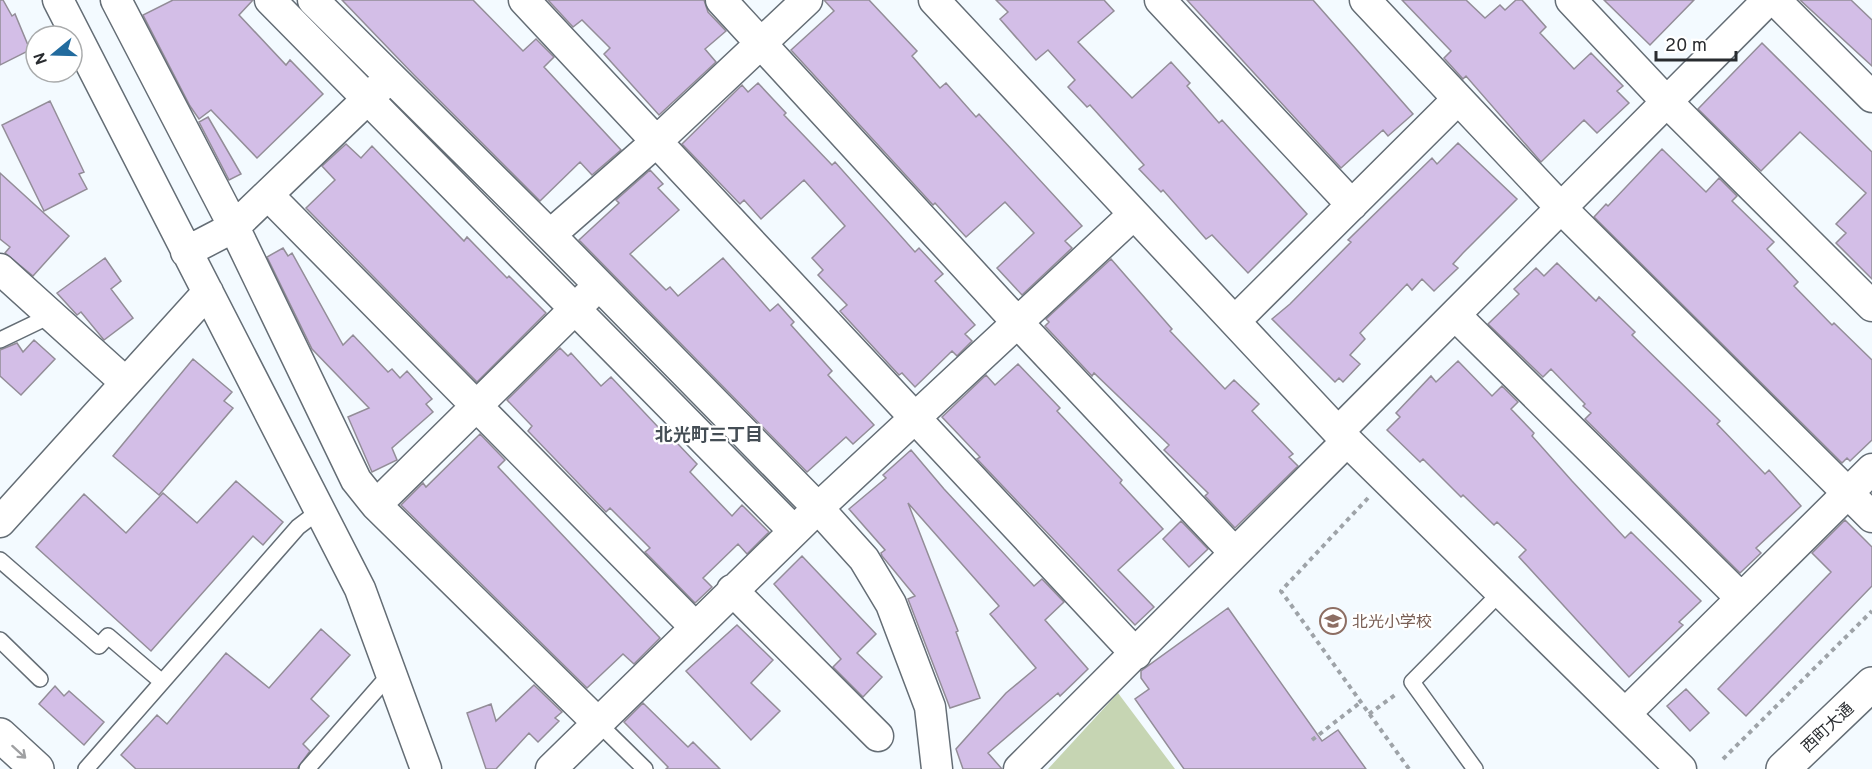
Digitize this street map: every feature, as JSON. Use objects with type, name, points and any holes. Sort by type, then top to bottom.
[{"type":"street","points":[[58,0],[360,589],[426,769]]},
{"type":"street","points":[[116,0],[234,227],[356,480],[376,505],[597,722]]},
{"type":"street","points":[[270,0],[794,531]]},
{"type":"street","points":[[313,0],[818,508],[864,560],[891,604],[930,706],[938,769]]},
{"type":"street","points":[[524,0],[1136,654]]},
{"type":"street","points":[[721,0],[1017,322],[1234,552]]},
{"type":"street","points":[[550,236],[656,142],[807,0]]},
{"type":"street","points":[[934,0],[1343,437],[1681,769]]},
{"type":"street","points":[[1160,0],[1352,205]]},
{"type":"street","points":[[1365,0],[1562,209],[1872,517]]},
{"type":"street","points":[[1571,0],[1666,101],[1872,306]]},
{"type":"street","points":[[1019,769],[1136,654],[1234,552],[1455,315],[1768,0]]},
{"type":"street","points":[[1775,0],[1872,96]]},
{"type":"street","points":[[186,252],[234,227],[269,196],[390,77]]},
{"type":"street","points":[[1235,321],[1458,99]]},
{"type":"street","points":[[269,196],[695,627]]},
{"type":"street","points":[[551,769],[818,508],[1134,214]]},
{"type":"street","points":[[0,269],[125,382]]},
{"type":"street","points":[[376,505],[598,286]]},
{"type":"street","points":[[0,522],[208,292]]},
{"type":"street","points":[[1455,315],[1741,598]]},
{"type":"street","points":[[1626,713],[1872,469]]},
{"type":"street","points":[[317,507],[356,480]]},
{"type":"street","points":[[732,590],[878,736]]},
{"type":"street","name":"西町大通","points":[[1783,769],[1872,684]]},
{"type":"street","points":[[0,735],[37,769]]},
{"type":"lane","points":[[0,340],[52,315]]},
{"type":"lane","points":[[86,769],[317,507]]},
{"type":"lane","points":[[0,560],[99,646],[108,636],[162,682]]},
{"type":"lane","points":[[1475,769],[1412,682],[1501,592]]},
{"type":"lane","points":[[0,640],[40,679]]},
{"type":"lane","points":[[307,769],[391,673]]},
{"type":"lane","points":[[597,722],[645,769]]},
{"type":"path","points":[[1373,492],[1281,591],[1409,769]]},
{"type":"path","points":[[1723,759],[1872,611]]},
{"type":"path","points":[[1369,714],[1412,682]]},
{"type":"path","points":[[1312,740],[1361,702]]},
{"type":"green space","points":[[1118,693],[1175,769],[1048,769]]},
{"type":"building","points":[[0,0],[3,0],[12,16],[15,14],[24,36],[24,53],[0,65]]},
{"type":"building","points":[[173,0],[253,0],[239,15],[286,65],[290,60],[323,94],[257,158],[211,110],[199,119],[190,106],[143,15]]},
{"type":"building","points":[[342,0],[473,0],[523,51],[536,39],[554,57],[544,67],[621,150],[592,175],[580,162],[540,201]]},
{"type":"building","points":[[548,0],[704,0],[708,12],[726,31],[705,49],[716,62],[659,115],[604,54],[610,48],[582,20],[573,27]]},
{"type":"building","points":[[824,0],[869,0],[917,51],[912,56],[940,88],[946,83],[976,117],[979,114],[1082,226],[1065,241],[1072,248],[1022,295],[997,268],[1034,233],[1005,202],[966,237],[935,203],[933,205],[791,50],[834,11]]},
{"type":"building","points":[[996,0],[1104,0],[1114,11],[1078,42],[1132,98],[1171,62],[1190,83],[1187,86],[1219,123],[1222,120],[1307,214],[1248,273],[1212,235],[1206,239],[1163,190],[1161,192],[1139,169],[1144,165],[1090,105],[1087,107],[1068,87],[1075,80],[1048,50],[1036,60],[1000,19],[1008,12]]},
{"type":"building","points":[[1187,0],[1313,0],[1413,114],[1388,136],[1383,130],[1341,168]]},
{"type":"building","points":[[1402,0],[1466,0],[1485,18],[1500,5],[1505,10],[1516,0],[1522,0],[1546,27],[1540,33],[1574,69],[1591,53],[1623,86],[1617,91],[1629,103],[1597,133],[1584,120],[1541,162],[1466,76],[1463,79],[1444,58],[1451,51]]},
{"type":"building","points":[[1604,0],[1694,0],[1650,45]]},
{"type":"building","points":[[1800,0],[1851,0],[1872,20],[1872,66]]},
{"type":"building","points":[[1762,43],[1872,152],[1872,279],[1836,243],[1846,233],[1836,224],[1866,193],[1800,132],[1761,171],[1698,109]]},
{"type":"building","points":[[758,83],[786,113],[784,115],[832,165],[835,162],[915,252],[919,248],[943,274],[935,281],[975,325],[965,334],[972,341],[957,356],[952,351],[915,387],[902,373],[899,375],[840,311],[847,305],[818,275],[823,270],[812,258],[845,226],[804,180],[761,219],[744,200],[740,204],[682,144],[742,85],[748,92]]},
{"type":"building","points":[[50,101],[84,172],[79,174],[87,189],[44,211],[2,125]]},
{"type":"building","points":[[208,117],[241,174],[229,180],[199,122]]},
{"type":"building","points":[[1458,143],[1517,199],[1453,264],[1458,268],[1434,291],[1422,279],[1412,290],[1407,284],[1360,333],[1365,339],[1350,355],[1360,364],[1343,382],[1339,378],[1335,382],[1272,319],[1290,304],[1351,242],[1348,240],[1432,158],[1437,164]]},
{"type":"building","points":[[346,144],[361,158],[372,146],[464,241],[467,237],[507,278],[509,276],[546,313],[477,382],[306,208],[335,180],[322,166]]},
{"type":"building","points":[[1662,149],[1706,192],[1719,178],[1737,196],[1732,201],[1774,242],[1767,249],[1798,282],[1794,286],[1832,325],[1834,323],[1872,360],[1872,440],[1850,461],[1847,458],[1842,463],[1594,217],[1606,204],[1608,206]]},
{"type":"building","points":[[650,170],[663,184],[658,188],[679,210],[630,254],[666,290],[670,287],[678,296],[723,258],[770,311],[778,304],[794,322],[791,325],[832,371],[828,375],[874,425],[853,444],[846,437],[807,472],[579,240],[619,203],[616,200]]},
{"type":"building","points":[[0,173],[69,236],[33,276],[5,253],[10,247],[0,239]]},
{"type":"building","points":[[283,248],[288,256],[292,253],[343,345],[353,335],[388,372],[392,369],[400,378],[407,371],[432,399],[426,404],[433,412],[392,448],[397,460],[372,472],[348,417],[369,408],[312,349],[267,257]]},
{"type":"building","points":[[105,258],[121,281],[111,289],[133,318],[104,340],[81,312],[77,315],[57,293]]},
{"type":"building","points":[[1111,259],[1172,329],[1170,331],[1225,389],[1234,380],[1259,404],[1252,411],[1293,454],[1289,457],[1298,466],[1235,528],[1205,496],[1208,493],[1164,450],[1169,445],[1094,373],[1092,376],[1045,326],[1049,322],[1046,319]]},
{"type":"building","points":[[1557,263],[1596,301],[1599,297],[1635,332],[1632,335],[1720,421],[1717,424],[1765,474],[1769,470],[1801,506],[1756,548],[1761,553],[1740,573],[1585,419],[1591,413],[1583,406],[1585,404],[1551,369],[1543,377],[1488,324],[1519,294],[1514,289],[1536,268],[1544,276]]},
{"type":"building","points":[[34,340],[55,359],[21,395],[0,376],[0,350],[17,343],[23,352]]},
{"type":"building","points":[[560,348],[568,356],[571,353],[601,386],[611,377],[697,464],[690,472],[732,516],[742,505],[769,532],[747,554],[738,544],[703,578],[712,587],[695,603],[645,552],[650,548],[610,508],[606,512],[528,431],[532,426],[507,400]]},
{"type":"building","points":[[193,359],[232,392],[224,401],[233,408],[159,495],[113,456]]},
{"type":"building","points":[[1458,361],[1492,396],[1502,386],[1518,402],[1511,409],[1534,433],[1532,436],[1572,481],[1625,538],[1631,532],[1701,601],[1679,622],[1683,625],[1629,677],[1519,557],[1526,550],[1497,522],[1494,525],[1463,495],[1461,497],[1423,459],[1420,462],[1387,430],[1400,417],[1396,413],[1431,376],[1436,382]]},
{"type":"building","points":[[1018,364],[1060,408],[1057,411],[1122,480],[1120,483],[1163,529],[1118,570],[1154,607],[1135,625],[977,459],[980,457],[942,417],[986,375],[995,385]]},
{"type":"building","points":[[480,434],[505,460],[498,467],[660,638],[634,664],[623,654],[587,688],[401,505],[423,483],[426,487]]},
{"type":"building","points":[[911,450],[1034,586],[1042,579],[1064,602],[1045,620],[1088,669],[1060,696],[1058,693],[988,753],[1002,769],[963,769],[956,749],[1006,693],[1036,668],[990,614],[999,606],[908,503],[958,631],[956,632],[980,698],[950,708],[908,599],[915,596],[882,556],[881,553],[885,550],[849,509],[886,478],[883,475]]},
{"type":"building","points":[[236,481],[283,522],[263,545],[253,536],[151,651],[36,547],[84,494],[126,533],[163,493],[197,523]]},
{"type":"building","points":[[1845,520],[1872,547],[1872,586],[1746,716],[1718,689],[1831,572],[1812,553]]},
{"type":"building","points":[[1181,521],[1208,549],[1189,567],[1163,539]]},
{"type":"building","points":[[802,556],[876,634],[857,653],[882,677],[863,697],[833,667],[841,659],[774,584]]},
{"type":"building","points":[[1228,608],[1322,741],[1338,730],[1366,769],[1184,769],[1135,699],[1149,689],[1141,678],[1141,671]]},
{"type":"building","points":[[737,625],[773,660],[751,683],[780,711],[751,740],[686,671]]},
{"type":"building","points":[[321,629],[350,655],[311,699],[329,716],[303,744],[310,751],[297,769],[136,769],[121,755],[157,715],[167,724],[226,653],[269,688]]},
{"type":"building","points":[[534,685],[562,712],[555,718],[559,721],[538,742],[529,733],[496,769],[486,769],[467,713],[491,704],[496,721]]},
{"type":"building","points":[[55,686],[64,696],[69,691],[104,722],[84,745],[39,704]]},
{"type":"building","points":[[1686,689],[1709,713],[1690,731],[1667,706]]},
{"type":"building","points":[[643,703],[688,747],[693,742],[720,769],[666,769],[668,767],[624,722]]},
{"type":"place","name":"北光小学校","points":[[1333,621]]},
{"type":"district","name":"北光町三丁目","points":[[709,435]]}]
